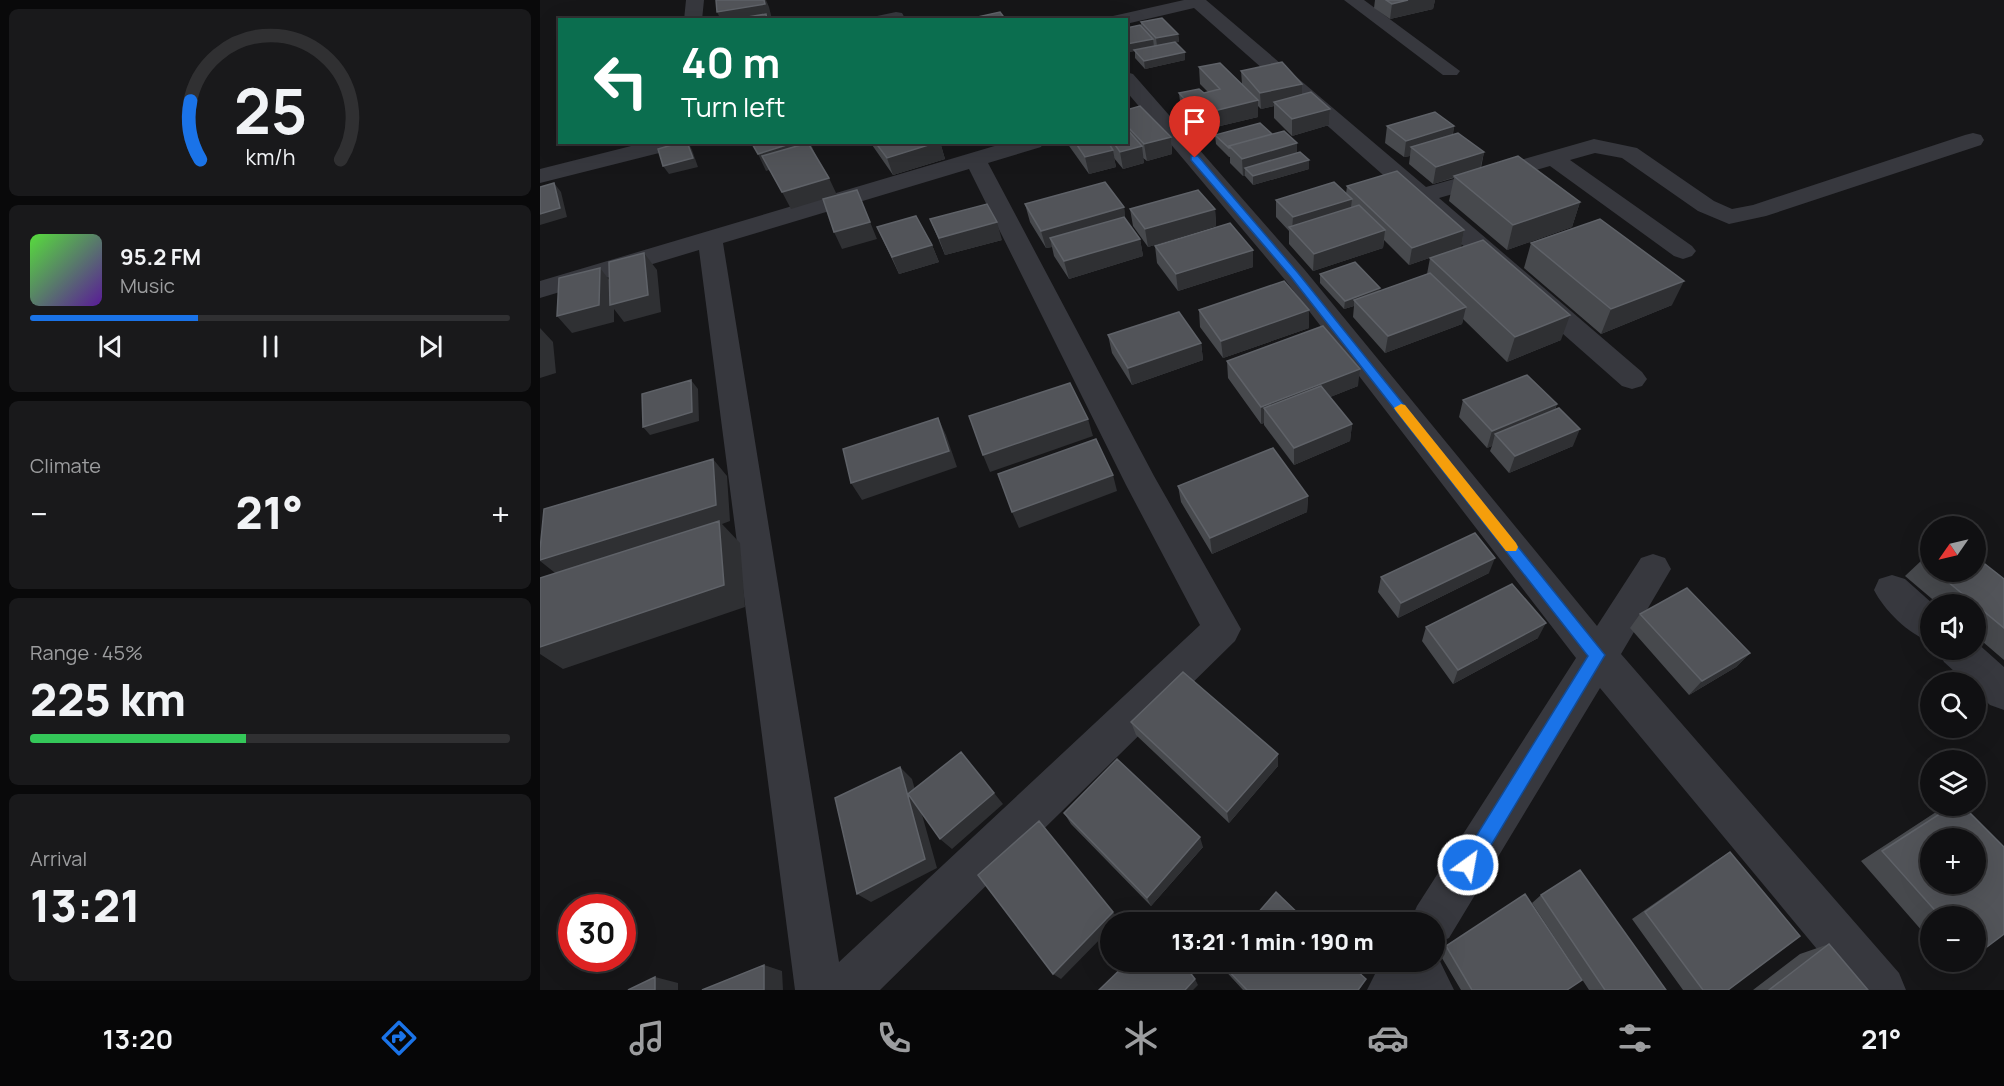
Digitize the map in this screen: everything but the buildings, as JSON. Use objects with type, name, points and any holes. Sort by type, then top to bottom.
[{"type":"street","points":[[693,18],[695,0]]},
{"type":"street","points":[[1353,0],[1450,70]]},
{"type":"street","points":[[1123,12],[1202,1],[1632,379]]},
{"type":"street","points":[[1128,83],[1139,111],[1294,275],[1597,655],[1882,990]]},
{"type":"street","points":[[1422,196],[1594,146],[1629,153],[1706,206],[1729,217],[1758,211],[1973,140]]},
{"type":"street","points":[[540,176],[667,144]]},
{"type":"street","points":[[540,290],[710,237],[1026,144]]},
{"type":"street","points":[[1553,158],[1683,251]]},
{"type":"street","points":[[845,990],[1222,629],[1142,485],[975,159]]},
{"type":"street","points":[[710,237],[819,990]]},
{"type":"street","points":[[1439,912],[1597,655],[1653,569]]},
{"type":"street","points":[[1892,590],[1920,616]]},
{"type":"street","points":[[1968,660],[2004,692]]},
{"type":"street","points":[[1391,990],[1403,972]]},
{"type":"street","points":[[1420,972],[1430,990]]},
{"type":"slow traffic","points":[[1401,408],[1511,547]]},
{"type":"route","points":[[1195,158],[1294,275],[1597,655],[1468,865]]}]
